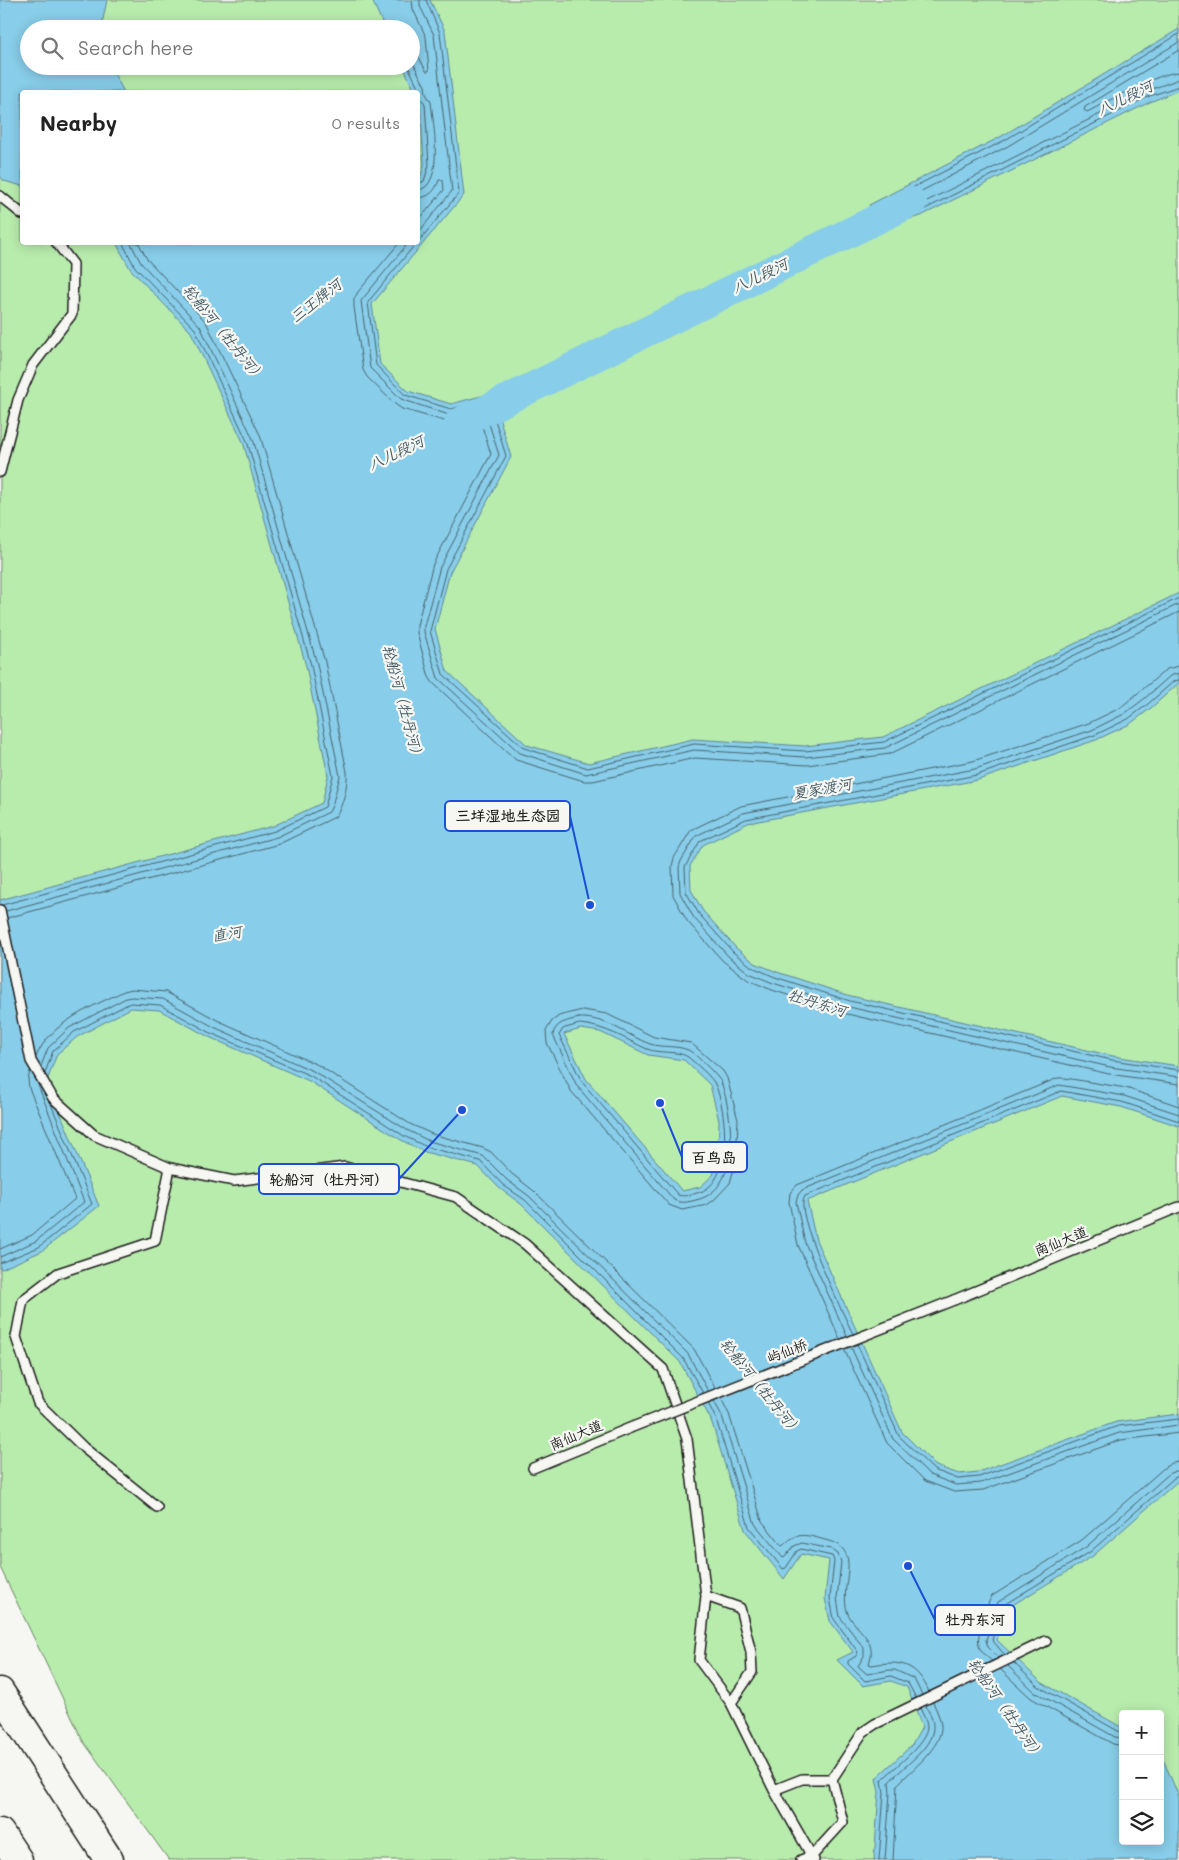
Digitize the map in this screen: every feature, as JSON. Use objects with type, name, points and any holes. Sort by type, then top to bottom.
[{"type":"main road","points":[[0,1692],[109,1860]]},
{"type":"main road","points":[[0,1833],[18,1860]]},
{"type":"lane","points":[[0,196],[20,212]]},
{"type":"lane","points":[[0,472],[18,400],[33,365],[72,314],[73,264],[58,245]]},
{"type":"lane","points":[[0,910],[31,1061],[53,1098],[94,1135],[170,1168],[234,1181],[345,1166],[456,1198],[525,1244],[663,1369],[687,1439],[706,1596],[699,1660],[731,1703],[774,1790],[813,1858]]},
{"type":"lane","points":[[157,1508],[84,1448],[38,1403],[16,1337],[24,1300],[58,1272],[156,1240],[170,1168]]},
{"type":"lane","name":"南仙大道","points":[[954,1300],[1179,1208]]},
{"type":"lane","name":"屿仙桥","points":[[630,1428],[954,1300]]},
{"type":"lane","name":"南仙大道","points":[[533,1468],[630,1428]]},
{"type":"lane","points":[[706,1596],[740,1608],[751,1652],[752,1672],[731,1703]]},
{"type":"lane","points":[[801,1860],[813,1858],[843,1822],[832,1779],[863,1732],[875,1724],[1046,1641]]},
{"type":"lane","points":[[774,1790],[802,1779],[832,1779]]},
{"type":"green space","points":[[0,0],[1179,0],[1179,1860],[169,1860],[83,1741],[0,1567]]},
{"type":"water","points":[[0,0],[107,0],[103,20],[20,20],[20,75],[115,75],[123,90],[20,90],[20,185],[4,181],[0,176]]},
{"type":"water","points":[[372,0],[430,0],[445,31],[464,195],[372,304],[380,364],[408,391],[451,404],[492,393],[511,457],[450,572],[435,629],[447,671],[527,745],[589,763],[693,739],[805,746],[883,737],[1179,593],[1179,683],[1130,724],[1096,740],[978,780],[748,823],[703,845],[690,866],[691,890],[703,911],[736,948],[755,963],[777,972],[851,996],[1113,1056],[1179,1066],[1179,1126],[1121,1107],[1062,1096],[807,1201],[816,1240],[902,1432],[936,1466],[959,1474],[978,1472],[1116,1422],[1179,1414],[1179,1480],[1093,1556],[1006,1609],[997,1640],[1041,1682],[1119,1726],[1119,1845],[1164,1845],[1164,1761],[1179,1797],[1179,1860],[874,1860],[879,1792],[876,1778],[912,1745],[922,1727],[907,1687],[891,1681],[863,1686],[837,1660],[853,1652],[830,1621],[825,1598],[829,1560],[801,1554],[784,1579],[745,1530],[711,1420],[680,1362],[521,1204],[499,1188],[478,1166],[425,1152],[401,1140],[309,1081],[209,1037],[159,1010],[131,1008],[77,1037],[57,1054],[47,1081],[99,1206],[42,1251],[2,1269],[0,1268],[0,900],[273,826],[322,803],[328,776],[306,666],[243,442],[191,332],[131,270],[117,245],[420,245],[420,178],[424,165],[420,90],[414,90],[407,75],[420,75],[420,20],[381,20]],"holes":[[[581,1029],[600,1032],[648,1055],[684,1060],[710,1085],[719,1121],[718,1158],[713,1175],[700,1187],[682,1191],[586,1079],[564,1034]]]},
{"type":"water","points":[[1179,29],[1179,90],[1150,102],[921,216],[880,227],[869,205],[1002,136]]},
{"type":"waterway","name":"八儿段河","points":[[459,423],[912,202]]},
{"type":"place","name":"三垟湿地生态园","points":[[590,905]]},
{"type":"place","name":"百鸟岛","points":[[660,1103]]},
{"type":"place","name":"轮船河（牡丹河）","points":[[462,1110]]},
{"type":"place","name":"牡丹东河","points":[[908,1566]]},
{"type":"water label","name":"三王牌河","points":[[316,301]]},
{"type":"water label","name":"夏家渡河","points":[[822,789]]},
{"type":"water label","name":"直河","points":[[227,934]]}]
